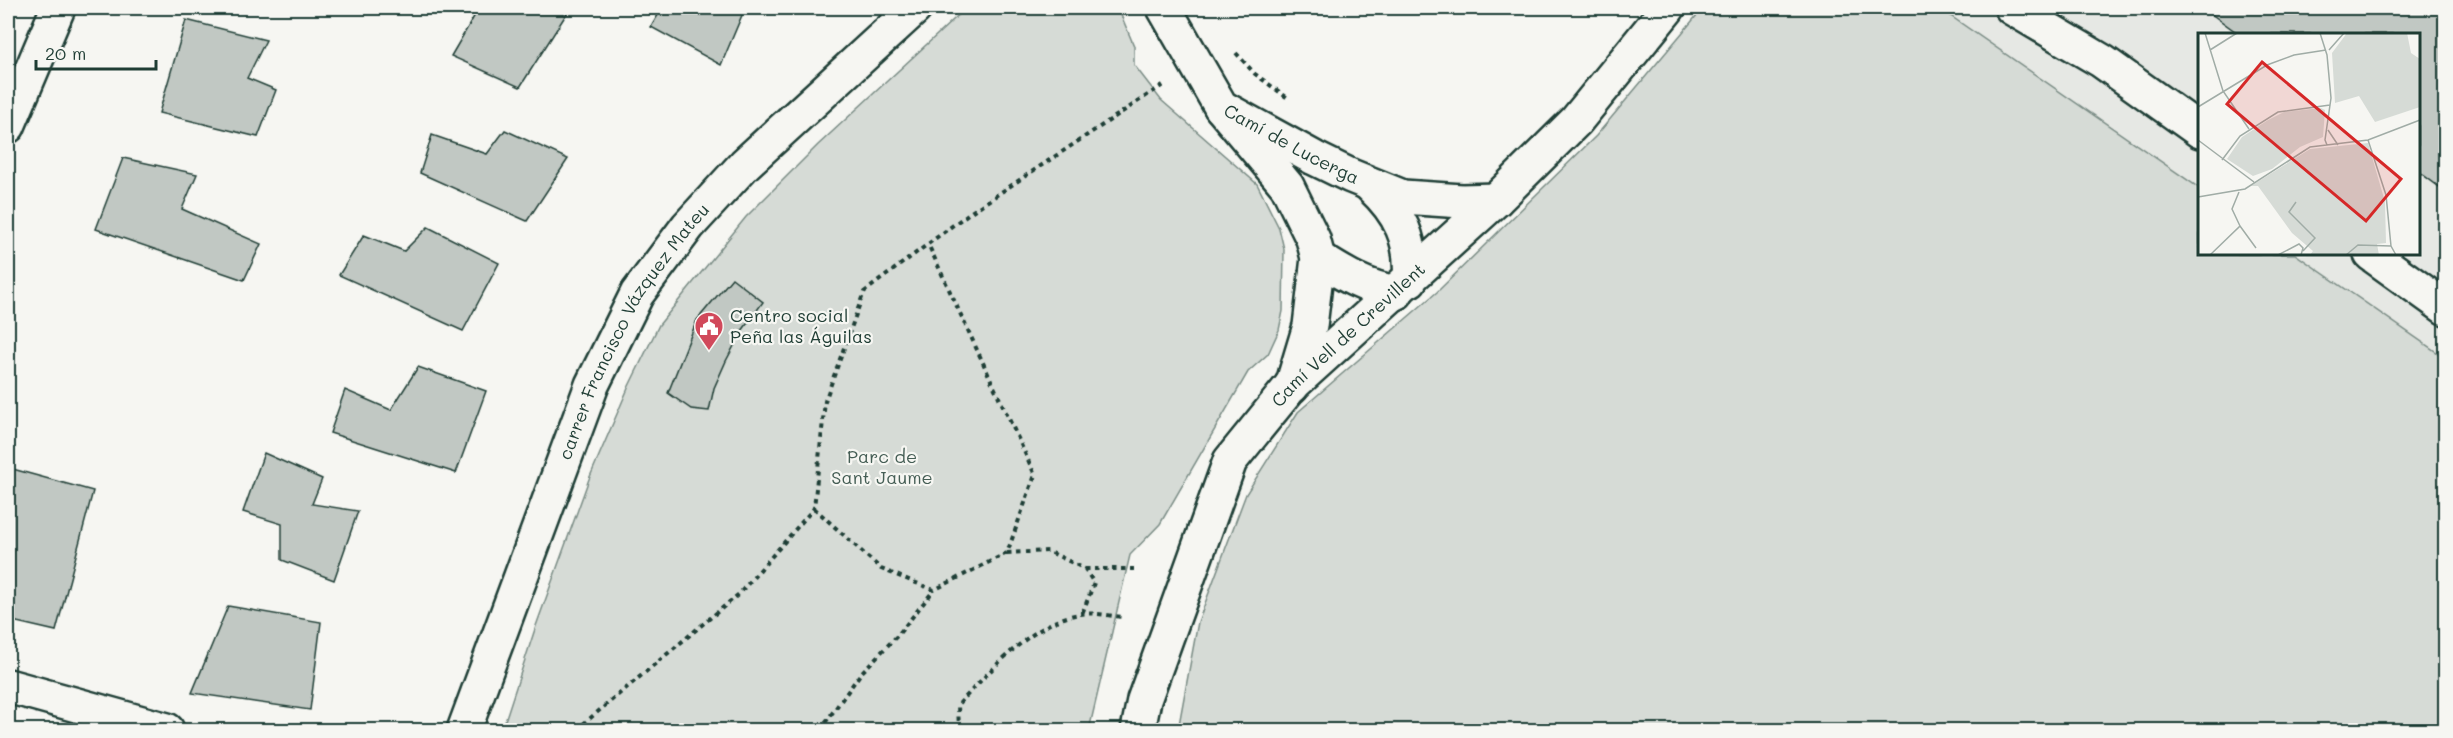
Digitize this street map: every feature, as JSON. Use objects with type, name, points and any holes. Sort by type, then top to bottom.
[{"type":"street","points":[[8,126],[58,8]]},
{"type":"street","name":"carrer Francisco Vázquez Mateu","points":[[464,730],[592,385],[637,294],[688,226],[745,164],[915,8]]},
{"type":"street","name":"Camí de Lucerga","points":[[1164,8],[1221,106],[1314,158],[1403,197],[1462,201],[1496,200]]},
{"type":"street","name":"Camí Vell de Crevillent","points":[[1138,730],[1144,700],[1230,461],[1291,386],[1403,287],[1576,121],[1668,8]]},
{"type":"street","points":[[2012,8],[2102,61],[2198,130]]},
{"type":"street","points":[[1221,106],[1287,186],[1313,239],[1318,258],[1310,326],[1291,386]]},
{"type":"street","name":"Camí de Lucerga","points":[[1367,183],[1391,208],[1401,225],[1412,258],[1403,287]]},
{"type":"street","points":[[2372,255],[2445,308]]},
{"type":"street","points":[[1318,258],[1350,279],[1376,289],[1403,287]]},
{"type":"street","points":[[8,686],[167,730]]},
{"type":"path","points":[[1229,45],[1255,74],[1296,104]]},
{"type":"path","points":[[576,730],[739,594],[814,508],[825,401],[864,292],[968,214],[1195,62]]},
{"type":"path","points":[[928,244],[1035,475],[1007,553]]},
{"type":"path","points":[[814,508],[881,569],[934,590]]},
{"type":"path","points":[[820,730],[861,674],[897,636],[934,590],[1007,553],[1048,551],[1084,568],[1134,569]]},
{"type":"path","points":[[1082,614],[1094,583],[1084,568]]},
{"type":"path","points":[[959,730],[958,705],[998,661],[1053,621],[1082,614],[1123,616]]},
{"type":"shaded area","points":[[1939,8],[2445,8],[2445,358],[2296,255],[2420,255],[2420,33],[2198,33],[2198,187]]},
{"type":"green space","name":"Parc de Sant Jaume","points":[[966,8],[1118,8],[1134,46],[1134,65],[1161,100],[1257,184],[1279,228],[1284,249],[1283,311],[1279,330],[1268,354],[1248,372],[1160,524],[1130,555],[1089,730],[502,730],[536,626],[589,479],[629,386],[659,325],[746,217],[818,145]]},
{"type":"green space","points":[[1703,8],[1939,8],[2198,187],[2198,255],[2296,255],[2445,358],[2445,730],[1178,730],[1198,622],[1246,494],[1298,412],[1437,292],[1596,136]]},
{"type":"building","points":[[479,8],[556,8],[567,13],[520,87],[451,56]]},
{"type":"building","points":[[662,8],[745,8],[721,65],[651,27]]},
{"type":"building","points":[[2203,8],[2446,8],[2446,192],[2420,172],[2420,33],[2238,33]]},
{"type":"building","points":[[186,20],[266,40],[247,78],[276,90],[258,137],[159,113]]},
{"type":"building","points":[[505,130],[568,159],[527,221],[420,173],[432,135],[487,154]]},
{"type":"building","points":[[123,158],[197,174],[182,209],[261,244],[244,280],[96,229]]},
{"type":"building","points":[[428,227],[499,263],[463,331],[339,275],[364,235],[404,251]]},
{"type":"building","name":"Centro social Peña las Águilas","points":[[732,278],[763,302],[742,331],[726,361],[714,388],[709,411],[691,409],[668,393],[697,320]]},
{"type":"building","points":[[418,367],[486,391],[456,473],[330,433],[345,390],[391,410]]},
{"type":"building","points":[[264,453],[322,479],[312,504],[358,511],[334,580],[282,560],[282,524],[243,512]]},
{"type":"building","points":[[9,468],[93,491],[56,631],[8,620]]},
{"type":"building","points":[[228,606],[321,622],[310,710],[192,693]]},
{"type":"place","name":"Centro social Peña las Águilas","points":[[709,352]]}]
